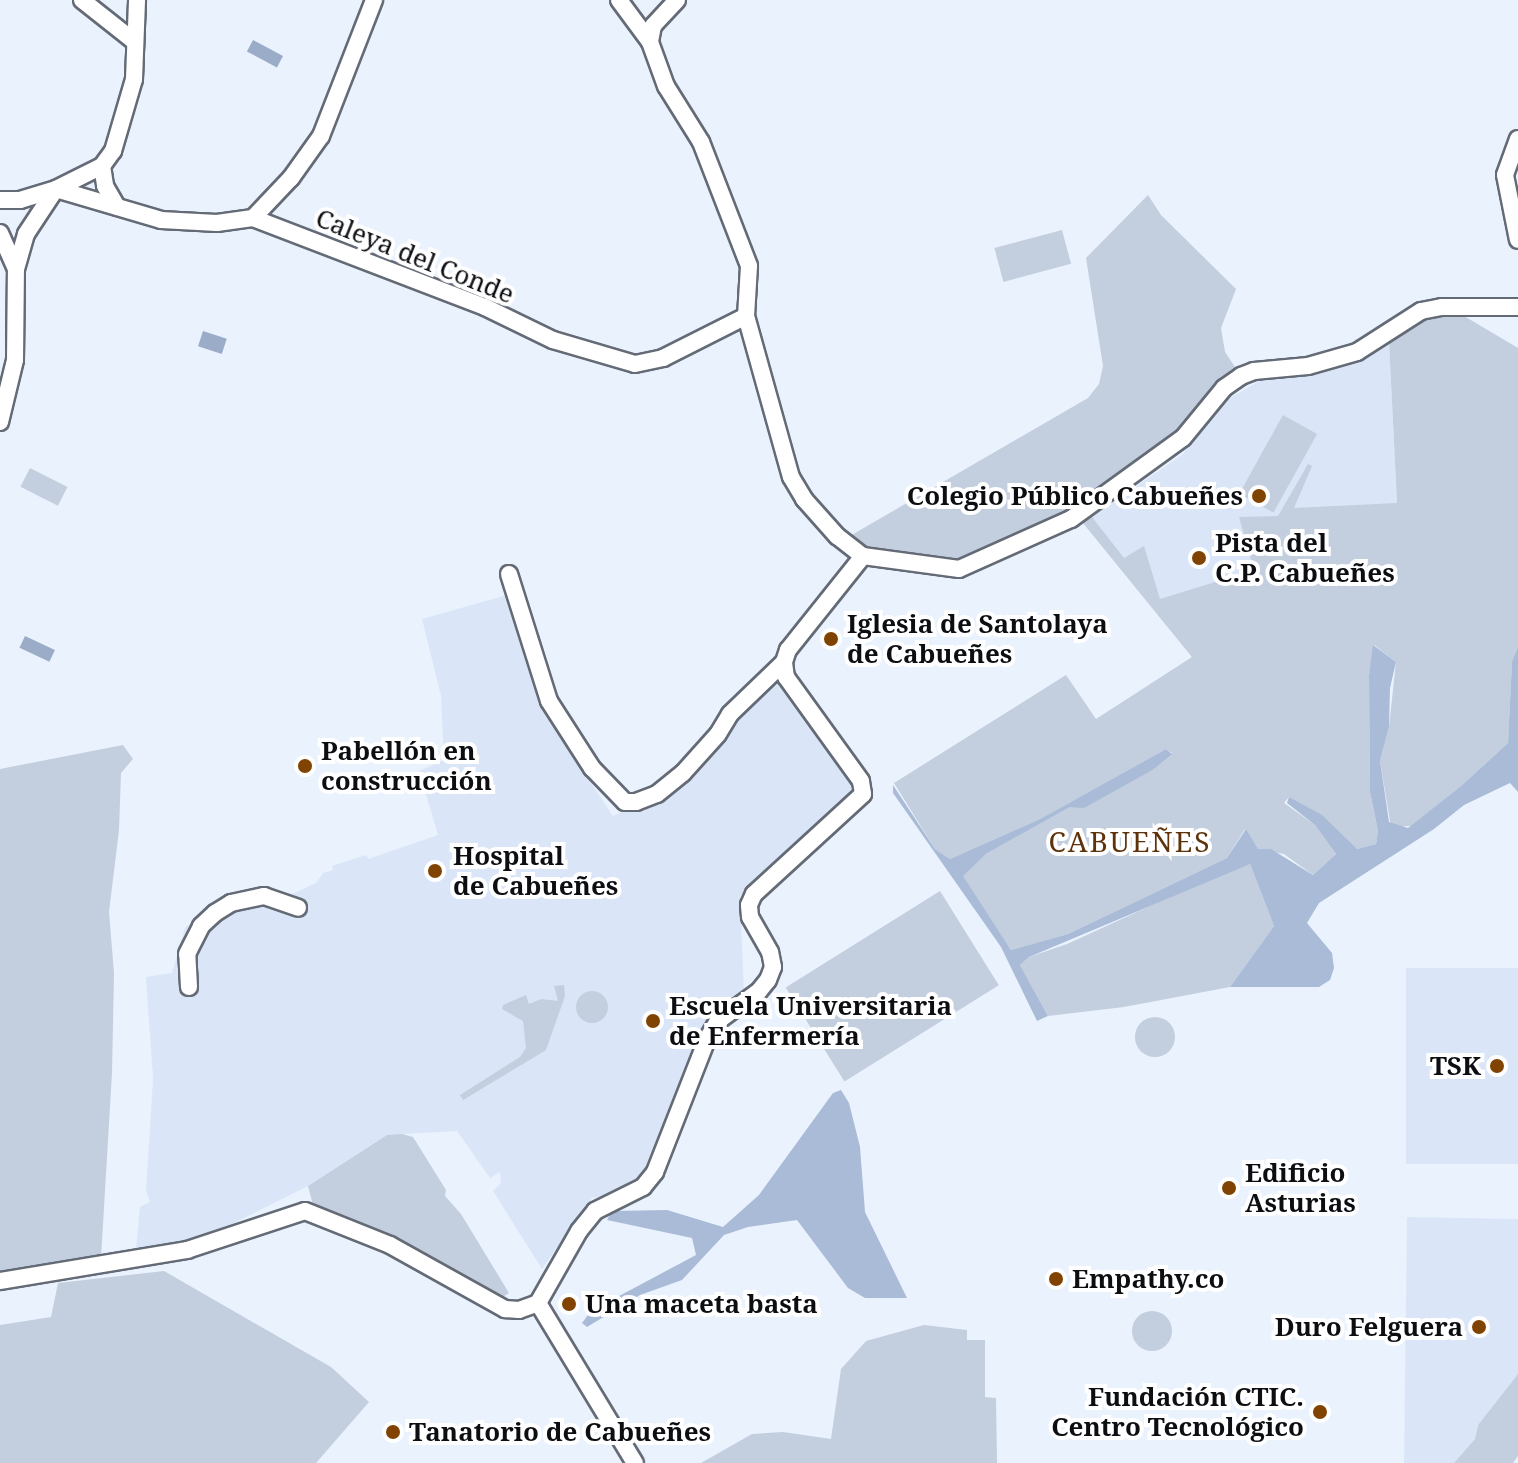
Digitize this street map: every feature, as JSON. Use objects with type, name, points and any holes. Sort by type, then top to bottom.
[{"type":"street","points":[[82,0],[134,41]]},
{"type":"street","points":[[0,200],[20,200],[56,189],[102,166],[113,151],[134,79],[137,0]]},
{"type":"street","points":[[253,218],[291,178],[321,136],[374,0]]},
{"type":"street","points":[[619,0],[650,42],[666,86],[701,142],[749,266],[746,316],[791,477],[804,499],[829,527],[863,556],[959,569],[1071,519],[1183,438],[1224,388],[1241,376],[1254,371],[1308,366],[1357,352],[1421,311],[1442,307],[1518,307]]},
{"type":"street","points":[[650,42],[653,26],[677,0]]},
{"type":"street","points":[[1518,139],[1505,175],[1518,240]]},
{"type":"street","points":[[102,166],[105,186],[117,207]]},
{"type":"street","points":[[0,422],[15,360],[16,269],[26,234],[38,211],[56,189]]},
{"type":"street","name":"Caleya del Conde","points":[[56,189],[161,220],[217,223],[253,218],[485,307],[553,340],[623,362],[635,364],[663,358],[746,316]]},
{"type":"street","points":[[0,233],[16,269]]},
{"type":"street","points":[[0,1281],[187,1250],[305,1211],[390,1245],[505,1309],[519,1310],[538,1303],[579,1231],[595,1211],[643,1187],[655,1172],[707,1039],[718,1021],[759,991],[768,980],[773,967],[770,952],[750,917],[749,905],[754,894],[863,794],[861,781],[786,677],[784,662],[788,650],[863,556]]},
{"type":"street","points":[[509,574],[549,701],[592,768],[625,802],[636,802],[657,794],[683,773],[718,734],[730,714],[784,662]]},
{"type":"street","points":[[189,987],[187,954],[201,926],[215,913],[231,903],[264,896],[298,908]]},
{"type":"street","points":[[538,1303],[635,1463]]},
{"type":"shaded area","points":[[253,40],[283,56],[277,67],[247,51]]},
{"type":"shaded area","points":[[1148,195],[1161,215],[1236,289],[1221,328],[1225,352],[1241,376],[1183,438],[1071,519],[959,569],[877,557],[843,540],[1088,398],[1099,384],[1103,366],[1086,258]]},
{"type":"shaded area","points":[[1062,230],[1071,264],[1003,282],[994,248]]},
{"type":"shaded area","points":[[1464,316],[1518,348],[1518,647],[1512,661],[1508,743],[1411,826],[1391,827],[1380,761],[1389,727],[1396,662],[1374,645],[1369,675],[1370,792],[1378,831],[1376,844],[1357,849],[1289,797],[1284,803],[1315,825],[1336,854],[1313,875],[1284,854],[1258,849],[1245,829],[1227,858],[1068,934],[1011,950],[962,876],[986,854],[1070,807],[1154,769],[1172,753],[1166,749],[1040,819],[950,859],[935,849],[894,783],[1066,675],[1096,719],[1192,657],[1083,523],[1092,517],[1124,558],[1144,546],[1160,599],[1254,570],[1239,517],[1278,516],[1308,464],[1312,466],[1294,508],[1397,503],[1389,341],[1426,318]]},
{"type":"shaded area","points":[[203,331],[227,339],[222,354],[198,346]]},
{"type":"shaded area","name":"Colegio Público Cabueñes","points":[[1389,341],[1397,504],[1249,620],[1192,657],[1083,523],[1183,454],[1228,399],[1261,380],[1335,368],[1360,359]]},
{"type":"shaded area","points":[[1283,415],[1317,434],[1273,513],[1239,494]]},
{"type":"shaded area","points":[[30,468],[67,487],[58,506],[20,487]]},
{"type":"shaded area","points":[[507,595],[552,724],[613,816],[670,791],[774,678],[854,779],[858,791],[740,896],[744,992],[721,1006],[680,1088],[650,1168],[621,1193],[592,1198],[542,1269],[493,1191],[501,1183],[500,1172],[490,1178],[457,1131],[387,1135],[308,1186],[224,1228],[185,1240],[136,1249],[140,1207],[150,1202],[146,1191],[153,1079],[146,977],[172,973],[185,928],[217,899],[255,887],[292,894],[316,883],[323,873],[333,870],[332,866],[366,855],[368,859],[438,835],[419,771],[444,760],[441,696],[422,619]]},
{"type":"shaded area","points":[[25,636],[55,650],[49,662],[20,648]]},
{"type":"shaded area","points":[[1373,645],[1396,662],[1390,688],[1389,727],[1380,761],[1389,822],[1408,828],[1508,743],[1512,661],[1518,647],[1518,792],[1510,783],[1464,805],[1434,829],[1319,903],[1307,923],[1332,953],[1334,968],[1330,980],[1319,987],[1230,987],[1274,926],[1250,864],[1029,957],[1020,965],[1048,1016],[1037,1021],[1001,947],[893,793],[893,785],[935,849],[950,859],[1040,819],[1166,749],[1172,754],[1154,769],[1084,808],[1070,807],[986,854],[963,876],[1011,950],[1068,934],[1227,858],[1246,829],[1258,849],[1271,849],[1313,875],[1336,854],[1315,825],[1287,803],[1289,797],[1322,815],[1357,849],[1376,844],[1378,831],[1370,792],[1369,675]]},
{"type":"shaded area","points":[[123,745],[133,759],[121,773],[119,830],[109,912],[114,973],[112,1073],[101,1258],[0,1272],[0,769]]},
{"type":"shaded area","points":[[1250,864],[1274,926],[1230,987],[1124,1007],[1048,1016],[1020,965],[1029,957],[1067,944],[1216,876]]},
{"type":"shaded area","points":[[940,891],[999,985],[844,1082],[786,987]]},
{"type":"shaded area","points":[[1406,968],[1518,968],[1518,1164],[1406,1164]]},
{"type":"shaded area","points":[[564,985],[565,996],[546,1050],[463,1100],[460,1095],[520,1057],[526,1048],[523,1021],[502,1009],[503,1005],[526,995],[529,1004],[541,999],[558,1001],[554,986]]},
{"type":"shaded area","points":[[592,991],[603,996],[608,1007],[603,1018],[592,1023],[581,1018],[576,1007],[581,996]]},
{"type":"shaded area","points":[[1155,1017],[1169,1023],[1175,1037],[1169,1051],[1155,1057],[1141,1051],[1135,1037],[1141,1023]]},
{"type":"shaded area","points":[[841,1090],[849,1103],[860,1147],[865,1212],[907,1298],[865,1298],[848,1288],[797,1220],[748,1227],[724,1235],[682,1280],[640,1295],[587,1327],[582,1323],[591,1311],[696,1255],[692,1238],[607,1220],[612,1211],[667,1210],[723,1227],[759,1195],[833,1093]]},
{"type":"shaded area","points":[[387,1135],[413,1137],[446,1190],[445,1196],[461,1214],[509,1293],[503,1297],[313,1205],[308,1186]]},
{"type":"shaded area","points":[[1407,1217],[1518,1219],[1518,1374],[1478,1425],[1475,1439],[1454,1463],[1404,1463]]},
{"type":"shaded area","points":[[164,1271],[331,1367],[369,1402],[316,1463],[0,1463],[0,1325],[51,1317],[58,1283]]},
{"type":"shaded area","points":[[1152,1311],[1166,1317],[1172,1331],[1166,1345],[1152,1351],[1138,1345],[1132,1331],[1138,1317]]},
{"type":"shaded area","points":[[924,1325],[967,1330],[967,1340],[985,1340],[985,1397],[996,1398],[997,1463],[701,1463],[752,1434],[783,1432],[831,1439],[841,1369],[866,1341]]},
{"type":"shaded area","points":[[1518,1374],[1518,1456],[1513,1463],[1454,1463],[1475,1439],[1478,1425]]},
{"type":"place","name":"Colegio Público Cabueñes","points":[[1259,496]]},
{"type":"place","name":"Pista del C.P. Cabueñes","points":[[1199,558]]},
{"type":"place","name":"Iglesia de Santolaya de Cabueñes","points":[[831,639]]},
{"type":"place","name":"Pabellón en construcción","points":[[305,766]]},
{"type":"place","name":"Hospital de Cabueñes","points":[[435,871]]},
{"type":"place","name":"Escuela Universitaria de Enfermería","points":[[653,1021]]},
{"type":"place","name":"TSK","points":[[1497,1066]]},
{"type":"place","name":"Edificio Asturias","points":[[1229,1188]]},
{"type":"place","name":"Empathy.co","points":[[1056,1279]]},
{"type":"place","name":"Una maceta basta","points":[[569,1304]]},
{"type":"place","name":"Duro Felguera","points":[[1479,1327]]},
{"type":"place","name":"Fundación CTIC. Centro Tecnológico","points":[[1320,1412]]},
{"type":"place","name":"Tanatorio de Cabueñes","points":[[393,1432]]},
{"type":"district","name":"CABUEÑES","points":[[1130,841]]}]
